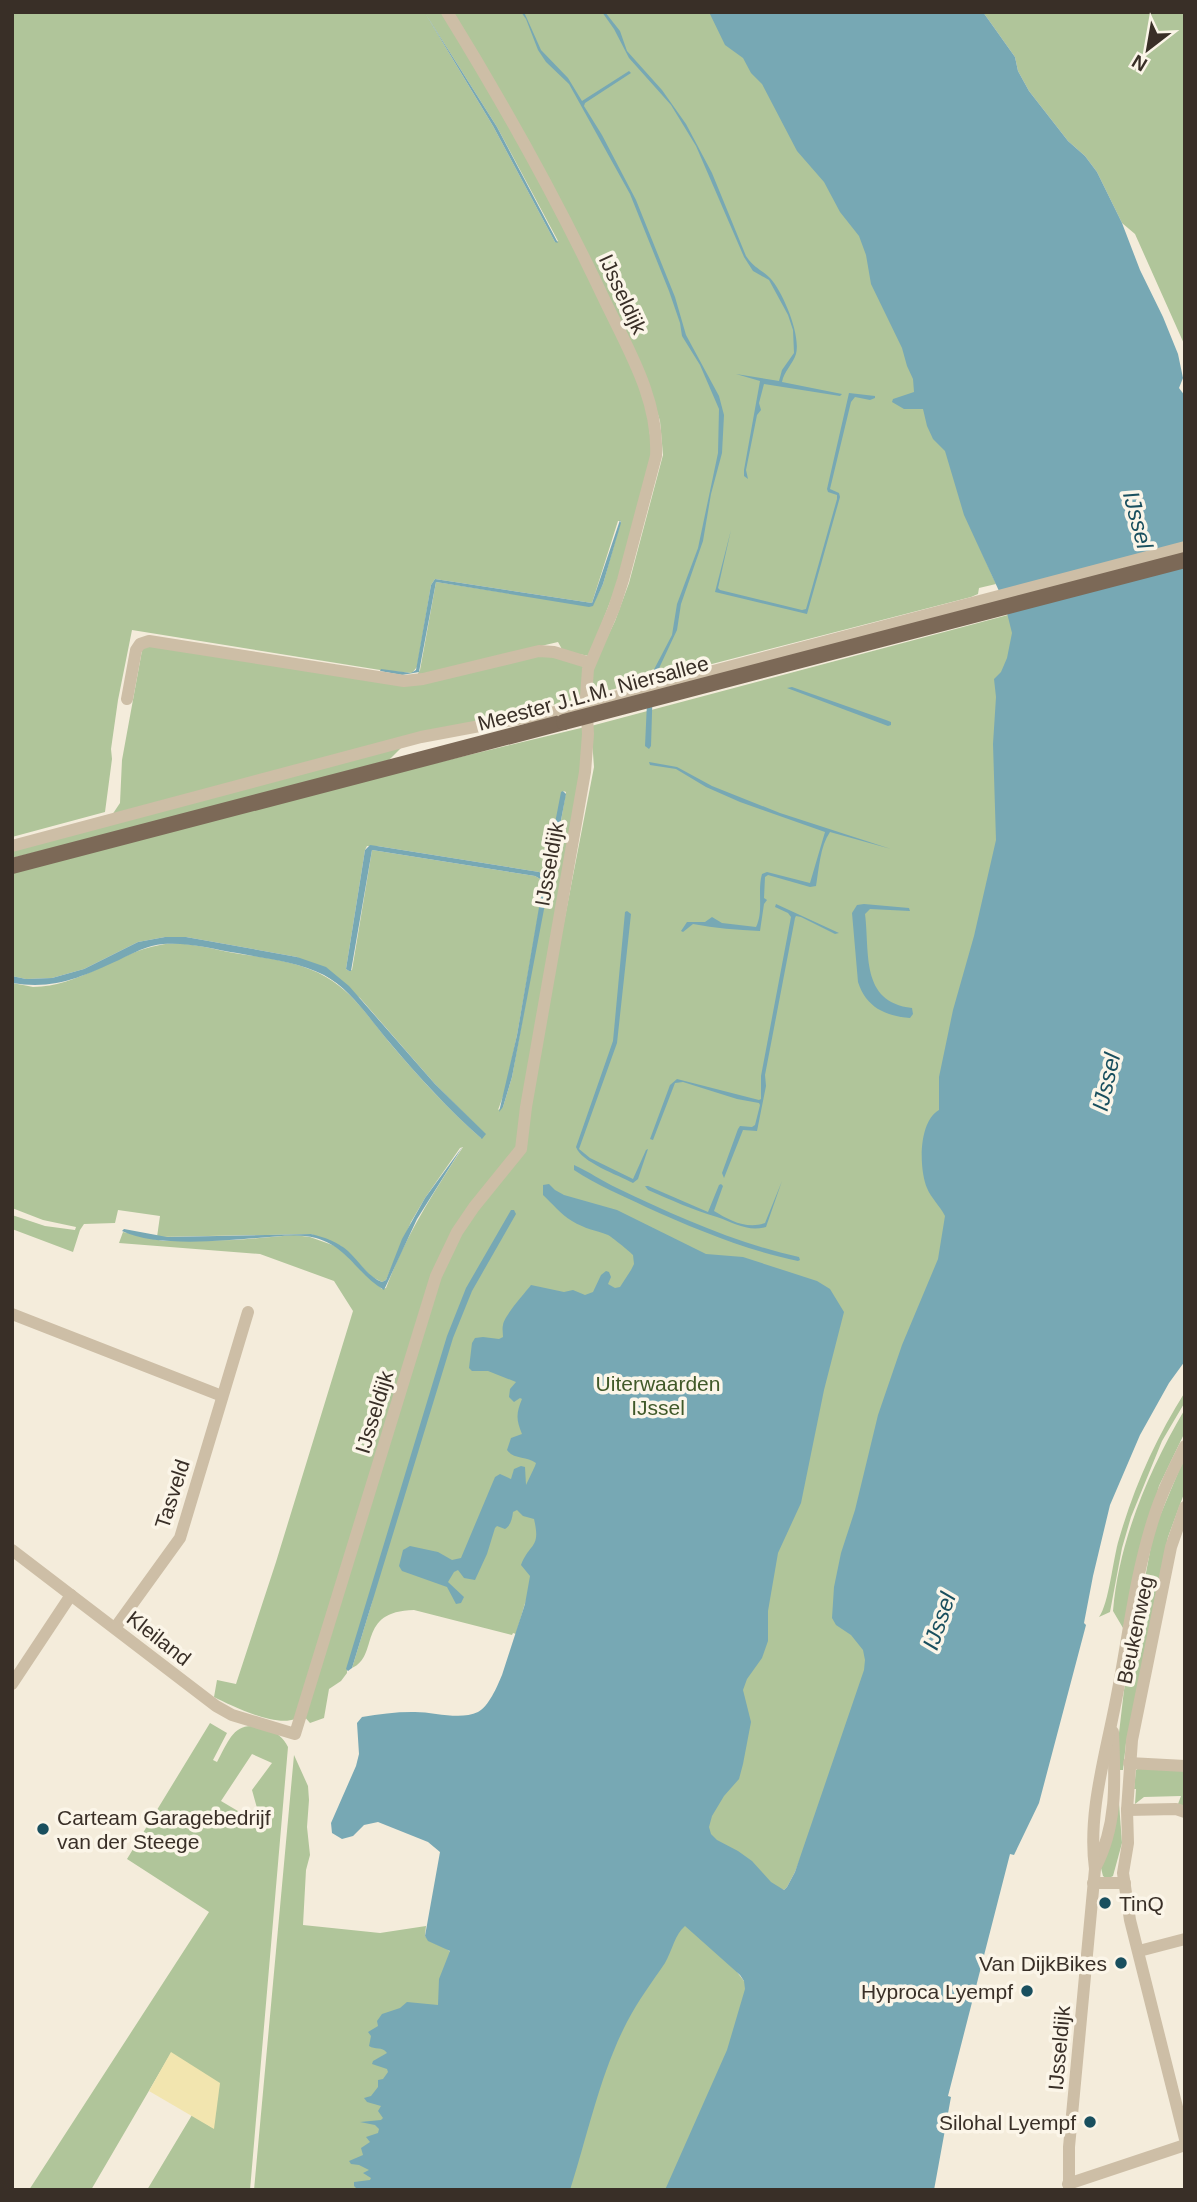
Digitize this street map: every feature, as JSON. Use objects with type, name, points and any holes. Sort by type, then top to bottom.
[{"type":"main road","name":"Meester J.L.M. Niersallee","points":[[12,866],[563,717],[1185,559]]},
{"type":"street","name":"IJsseldijk","points":[[295,1734],[436,1276],[462,1224],[521,1149],[585,772],[588,734],[586,686],[590,663],[614,608],[656,456],[654,420],[641,377],[567,221],[490,81],[447,12]]},
{"type":"street","name":"Meester J.L.M. Niersallee","points":[[12,846],[421,737],[563,717],[1185,547]]},
{"type":"street","points":[[127,699],[136,650],[140,644],[146,642],[404,681],[424,679],[539,651],[554,652],[590,663]]},
{"type":"street","name":"Tasveld","points":[[115,1628],[180,1538],[248,1312]]},
{"type":"street","points":[[12,1314],[222,1396]]},
{"type":"street","name":"IJsseldijk","points":[[1068,2187],[1069,2147],[1095,1869],[1095,1813],[1106,1742],[1140,1571],[1153,1521],[1169,1478],[1185,1446]]},
{"type":"street","name":"Beukenweg","points":[[1185,1507],[1171,1547],[1132,1740],[1127,1810],[1128,1843],[1123,1873],[1130,1920],[1183,2121],[1185,2139]]},
{"type":"street","name":"Kleiland","points":[[12,1550],[216,1706],[232,1715],[295,1734]]},
{"type":"street","points":[[12,1684],[71,1595]]},
{"type":"street","points":[[1129,1763],[1185,1766]]},
{"type":"street","points":[[1127,1810],[1176,1809],[1185,1812]]},
{"type":"street","points":[[1093,1883],[1125,1884]]},
{"type":"street","points":[[1139,1951],[1185,1939]]},
{"type":"street","points":[[1068,2187],[1185,2145]]},
{"type":"green space","points":[[12,12],[444,12],[565,221],[646,397],[652,454],[619,579],[589,656],[563,651],[558,642],[417,675],[436,582],[592,606],[603,584],[621,521],[618,521],[592,603],[435,579],[431,585],[417,667],[412,673],[132,630],[118,700],[105,812],[12,837]],"holes":[[[425,13],[497,127],[558,241],[555,242],[493,126]]]},
{"type":"green space","points":[[450,12],[725,12],[891,259],[971,528],[996,584],[979,588],[978,594],[971,597],[654,679],[649,678],[588,696],[589,676],[615,621],[629,583],[663,455],[660,421],[655,405]]},
{"type":"green space","points":[[983,12],[1185,12],[1185,346],[1135,234],[1122,223],[1097,172],[1085,156],[1068,141],[1029,91],[1018,71],[1015,57]]},
{"type":"green space","name":"Uiterwaarden IJssel","points":[[1008,615],[1012,617],[1028,765],[875,1668],[795,1872],[784,1890],[779,1888],[737,1972],[744,1981],[753,1978],[680,2190],[254,2190],[294,1755],[308,1786],[309,1800],[307,1827],[310,1855],[306,1870],[303,1925],[380,1933],[426,1926],[425,1936],[452,1954],[526,1600],[516,1634],[512,1635],[414,1610],[396,1612],[376,1626],[365,1654],[352,1668],[373,1599],[347,1673],[329,1689],[324,1718],[310,1723],[303,1715],[440,1276],[465,1225],[518,1160],[594,767],[591,726]]},
{"type":"green space","points":[[143,645],[397,683],[540,654],[580,664],[584,668],[582,698],[552,705],[552,708],[112,815],[120,803],[122,760]]},
{"type":"green space","points":[[585,727],[586,749],[520,1145],[457,1225],[295,1719],[276,1720],[214,1697],[217,1680],[236,1684],[353,1311],[334,1281],[260,1254],[119,1243],[123,1232],[163,1241],[236,1240],[294,1235],[310,1237],[338,1247],[382,1289],[386,1288],[430,1198],[463,1147],[425,1198],[411,1222],[386,1280],[382,1282],[372,1277],[341,1246],[311,1234],[157,1237],[160,1216],[118,1210],[115,1223],[84,1224],[73,1252],[12,1229],[12,1215],[45,1226],[75,1230],[76,1227],[43,1220],[12,1208],[12,983],[33,987],[50,986],[82,976],[144,949],[169,944],[197,946],[305,967],[345,990],[445,1104],[481,1138],[485,1134],[435,1084],[360,998],[297,957],[186,937],[165,937],[138,942],[84,969],[52,978],[26,979],[12,976],[12,871]],"holes":[[[563,791],[566,792],[512,1077],[503,1107],[498,1110],[505,1091],[517,1035],[544,883],[535,876],[372,850],[352,970],[349,971],[346,969],[365,850],[367,846],[377,846],[545,875]]]},
{"type":"green space","points":[[403,746],[389,760],[12,858],[12,848]]},
{"type":"green space","points":[[1185,1392],[1185,1402],[1162,1441],[1131,1517],[1110,1612],[1099,1617],[1106,1602],[1117,1547],[1132,1501],[1155,1445]]},
{"type":"green space","points":[[1185,1409],[1185,1432],[1159,1486],[1123,1628],[1113,1611],[1116,1584],[1129,1532],[1159,1456]]},
{"type":"green space","points":[[1185,1456],[1185,1491],[1168,1537],[1126,1743],[1123,1770],[1118,1770],[1124,1690],[1151,1546],[1157,1523]]},
{"type":"green space","points":[[210,1723],[227,1733],[213,1760],[217,1762],[230,1738],[241,1728],[256,1726],[267,1729],[284,1741],[288,1747],[250,2190],[147,2190],[192,2115],[213,2128],[171,2053],[91,2190],[29,2190],[209,1912],[127,1859]],"holes":[[[252,1754],[272,1763],[252,1790],[257,1808],[255,1814],[248,1817],[221,1801]]]},
{"type":"green space","points":[[1136,1770],[1185,1770],[1185,1806],[1178,1804],[1181,1796],[1144,1797],[1135,1804]]},
{"type":"green space","points":[[1119,1803],[1122,1843],[1113,1876],[1107,1879],[1101,1868]]},
{"type":"sand","points":[[171,2052],[220,2083],[214,2129],[149,2091]]},
{"type":"water","points":[[521,12],[524,12],[541,50],[568,78],[582,101],[629,71],[631,73],[584,106],[636,200],[675,297],[686,335],[719,396],[724,415],[722,453],[703,541],[681,604],[677,630],[653,681],[649,749],[645,746],[648,681],[672,635],[677,604],[698,548],[718,453],[719,409],[700,365],[682,336],[669,291],[630,194],[569,84],[546,62],[538,50]]},
{"type":"water","points":[[602,12],[605,12],[620,31],[627,51],[662,90],[686,124],[712,173],[746,256],[770,278],[785,303],[793,325],[797,346],[795,358],[782,382],[842,394],[840,396],[764,384],[759,403],[761,410],[757,415],[746,470],[748,479],[744,476],[744,470],[760,381],[736,374],[779,381],[782,370],[794,353],[793,330],[769,280],[753,271],[744,257],[696,146],[671,105],[629,58]]},
{"type":"water","name":"IJssel","points":[[709,12],[983,12],[1015,57],[1018,71],[1029,91],[1068,141],[1085,156],[1097,172],[1122,223],[1178,354],[1183,378],[1179,388],[1185,396],[1185,1361],[1169,1383],[1140,1435],[1110,1505],[1093,1576],[1084,1623],[1086,1625],[1039,1803],[1014,1855],[1010,1854],[948,2096],[951,2097],[934,2190],[665,2190],[727,2050],[745,1989],[740,1975],[685,1926],[676,1938],[665,1963],[631,2014],[618,2042],[602,2083],[570,2190],[358,2190],[354,2182],[370,2180],[371,2178],[363,2173],[369,2170],[349,2161],[363,2155],[361,2148],[370,2142],[366,2137],[378,2133],[379,2129],[375,2125],[360,2122],[383,2118],[378,2111],[381,2106],[367,2102],[364,2098],[371,2096],[378,2087],[378,2080],[383,2079],[388,2072],[387,2069],[372,2064],[387,2053],[369,2046],[371,2036],[368,2032],[378,2026],[377,2021],[382,2014],[400,2008],[407,2002],[438,2005],[439,1979],[450,1951],[428,1941],[425,1936],[440,1852],[428,1842],[378,1822],[364,1825],[353,1836],[342,1839],[332,1833],[331,1823],[359,1754],[357,1723],[362,1717],[393,1713],[471,1715],[486,1705],[502,1675],[525,1604],[530,1576],[521,1565],[534,1545],[536,1529],[534,1519],[523,1516],[517,1510],[513,1512],[511,1522],[505,1529],[497,1526],[475,1580],[464,1578],[458,1570],[448,1582],[464,1597],[461,1603],[456,1604],[447,1587],[402,1571],[399,1566],[403,1550],[410,1546],[438,1552],[452,1560],[461,1558],[495,1477],[500,1474],[511,1479],[514,1469],[525,1467],[526,1485],[535,1466],[536,1463],[513,1455],[507,1450],[511,1438],[522,1434],[517,1416],[522,1399],[514,1402],[509,1397],[510,1389],[516,1382],[488,1371],[472,1371],[469,1368],[475,1338],[503,1337],[504,1321],[531,1285],[564,1292],[573,1290],[585,1295],[593,1292],[601,1275],[606,1271],[611,1277],[608,1284],[615,1288],[620,1287],[634,1264],[633,1255],[610,1236],[581,1226],[564,1215],[543,1195],[543,1185],[549,1184],[564,1195],[617,1210],[706,1254],[743,1257],[817,1281],[830,1289],[844,1312],[824,1390],[801,1503],[778,1553],[768,1611],[768,1641],[762,1658],[747,1679],[743,1690],[751,1722],[743,1764],[739,1779],[724,1796],[709,1827],[717,1840],[752,1861],[771,1882],[784,1890],[795,1872],[864,1670],[863,1650],[832,1618],[834,1587],[878,1415],[902,1345],[938,1259],[945,1216],[924,1180],[922,1146],[927,1125],[939,1110],[939,1077],[953,1010],[974,936],[996,840],[994,679],[1001,672],[1007,658],[1012,633],[999,591],[964,515],[945,451],[933,439],[923,409],[904,409],[892,402],[893,399],[914,392],[913,379],[902,348],[871,284],[866,255],[859,236],[840,212],[824,182],[797,151],[762,84],[751,73],[743,58],[725,45]]},
{"type":"water","points":[[425,13],[497,127],[558,243],[555,242],[493,126]]},
{"type":"water","points":[[849,393],[875,398],[870,400],[855,397],[851,402],[830,489],[839,493],[840,497],[807,614],[715,592],[731,530],[718,588],[806,609],[837,499],[837,495],[827,489]]},
{"type":"water","points":[[620,520],[603,584],[593,606],[436,582],[419,672],[402,675],[380,671],[411,673],[416,670],[431,585],[435,579],[592,603]]},
{"type":"water","points":[[792,687],[886,720],[891,722],[891,725],[787,688]]},
{"type":"water","points":[[649,762],[677,767],[712,786],[780,813],[891,849],[830,832],[822,851],[816,886],[810,887],[768,875],[765,877],[764,898],[767,900],[760,931],[693,924],[683,932],[681,931],[687,922],[705,922],[712,917],[722,923],[756,927],[760,914],[762,874],[767,872],[810,883],[825,832],[740,802],[706,787],[676,769],[650,765]]},
{"type":"water","points":[[563,791],[566,794],[512,1077],[499,1112],[517,1035],[542,880],[535,876],[372,850],[349,971],[346,969],[365,850],[370,845],[545,875]]},
{"type":"water","points":[[776,904],[839,933],[835,934],[801,917],[795,918],[757,1131],[743,1130],[724,1178],[722,1173],[738,1129],[740,1126],[755,1125],[759,1103],[683,1082],[675,1083],[653,1140],[650,1139],[670,1085],[677,1079],[761,1099],[761,1076],[791,917],[775,907]]},
{"type":"water","points":[[857,905],[909,908],[910,911],[870,909],[865,914],[868,959],[876,986],[883,996],[895,1004],[912,1008],[913,1014],[910,1018],[878,1009],[866,998],[858,982],[852,913]]},
{"type":"water","points":[[627,911],[631,914],[617,1043],[579,1149],[590,1158],[633,1179],[648,1149],[638,1179],[633,1183],[592,1163],[579,1153],[576,1147],[613,1041]]},
{"type":"water","points":[[165,937],[186,937],[297,957],[326,967],[349,986],[435,1084],[486,1134],[482,1139],[446,1104],[343,989],[324,975],[303,966],[200,946],[163,944],[141,950],[67,980],[42,985],[12,983],[12,976],[26,979],[52,978],[84,969],[138,942]]},
{"type":"water","points":[[463,1146],[417,1219],[384,1290],[345,1254],[316,1238],[294,1236],[169,1241],[135,1236],[122,1231],[124,1229],[167,1237],[311,1234],[331,1240],[344,1248],[368,1273],[382,1282],[386,1280],[402,1239],[425,1198]]},
{"type":"water","points":[[574,1165],[683,1218],[752,1244],[799,1257],[800,1260],[759,1251],[683,1223],[591,1180],[574,1170]]},
{"type":"water","points":[[782,1181],[766,1227],[759,1228],[741,1226],[699,1211],[648,1190],[645,1186],[708,1212],[721,1184],[723,1186],[714,1211],[732,1221],[758,1225],[765,1223]]},
{"type":"water","points":[[511,1210],[516,1214],[472,1291],[453,1338],[352,1668],[348,1671],[346,1669],[447,1336],[466,1288]]},
{"type":"place","name":"Carteam Garagebedrijf van der Steege","points":[[43,1829]]},
{"type":"place","name":"TinQ","points":[[1105,1903]]},
{"type":"place","name":"Van DijkBikes","points":[[1121,1963]]},
{"type":"place","name":"Hyproca Lyempf","points":[[1027,1991]]},
{"type":"place","name":"Silohal Lyempf","points":[[1090,2122]]}]
